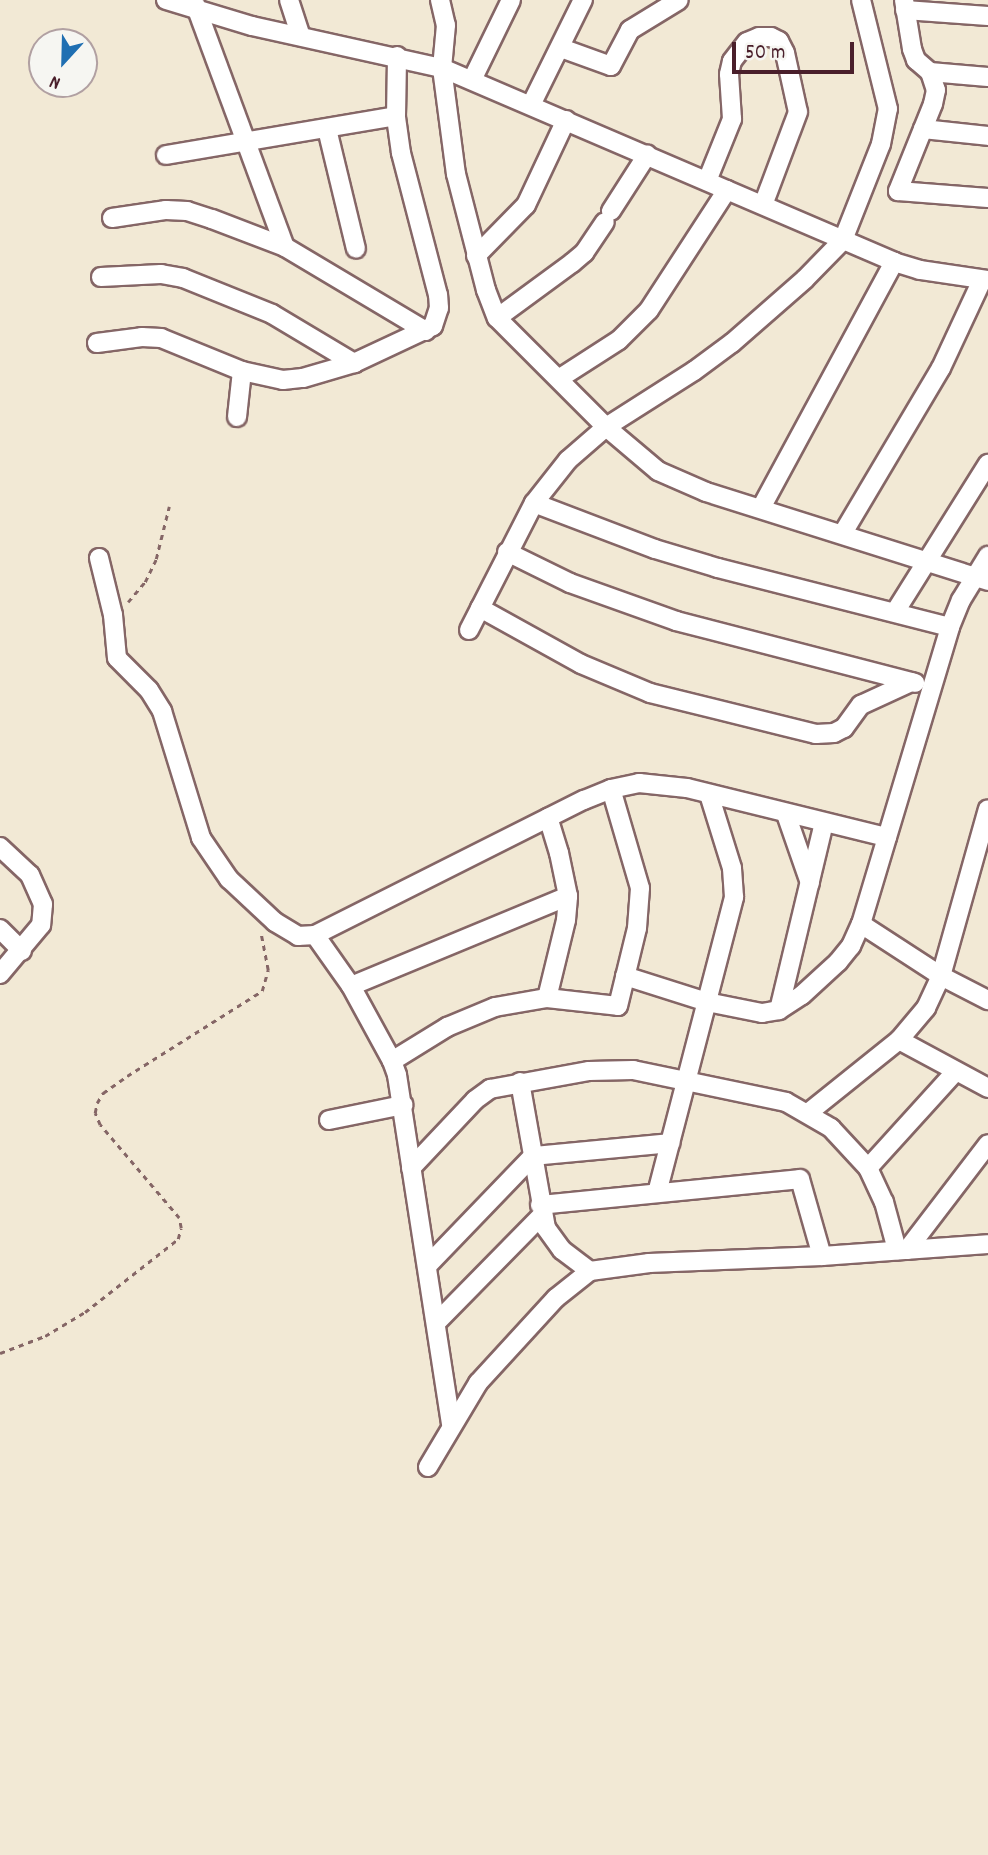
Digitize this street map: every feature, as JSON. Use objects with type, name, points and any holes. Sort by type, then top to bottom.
[{"type":"street","points":[[166,0],[196,5],[300,36],[442,68],[894,262],[920,270],[985,280],[941,368],[842,533]]},
{"type":"street","points":[[289,0],[300,36]]},
{"type":"street","points":[[440,0],[446,25],[442,68],[456,174],[476,256],[497,318],[606,427],[658,471],[677,480],[981,579]]},
{"type":"street","points":[[471,80],[511,0]]},
{"type":"street","points":[[531,105],[583,0]]},
{"type":"street","points":[[561,48],[611,66],[630,30],[679,0]]},
{"type":"street","points":[[469,630],[534,503],[568,460],[606,427],[694,372],[732,343],[843,240],[881,144],[888,109],[860,0]]},
{"type":"street","points":[[196,5],[285,247]]},
{"type":"street","points":[[988,16],[905,5],[912,50],[916,60],[930,72],[936,90],[898,191],[988,198]]},
{"type":"street","points":[[707,181],[732,119],[729,74],[732,61],[747,42],[759,37],[771,37],[779,41],[785,53],[798,113],[763,205]]},
{"type":"street","points":[[97,343],[142,337],[161,338],[242,371],[283,380],[303,378],[354,363],[426,331],[437,317],[438,295],[404,167],[396,116],[397,56]]},
{"type":"street","points":[[930,72],[988,76]]},
{"type":"street","points":[[166,155],[247,144],[396,116]]},
{"type":"street","points":[[476,256],[526,205],[566,120]]},
{"type":"street","points":[[327,129],[356,249]]},
{"type":"street","points":[[923,130],[988,136]]},
{"type":"street","points":[[497,318],[584,253],[647,155]]},
{"type":"street","points":[[560,379],[619,340],[649,310],[727,190]]},
{"type":"street","points":[[112,218],[166,210],[187,211],[285,247],[426,331]]},
{"type":"street","points":[[761,508],[894,262]]},
{"type":"street","points":[[101,277],[160,274],[183,278],[272,314],[354,363]]},
{"type":"street","points":[[237,416],[242,371]]},
{"type":"street","points":[[895,612],[988,464]]},
{"type":"street","points":[[534,503],[668,553],[950,627]]},
{"type":"street","points":[[507,552],[570,583],[676,621],[932,688]]},
{"type":"street","points":[[625,976],[707,1002],[762,1013],[779,1010],[802,995],[838,962],[851,946],[861,924],[950,627],[981,579],[988,556]]},
{"type":"street","points":[[99,558],[113,615],[117,658],[149,690],[162,711],[201,838],[212,859],[260,908],[298,936],[316,935],[548,818],[611,789],[639,783],[667,785],[709,794],[887,837]]},
{"type":"street","points":[[480,608],[581,664],[650,693],[816,734],[834,733],[844,728],[861,705],[911,682]]},
{"type":"street","points":[[392,1061],[473,1015],[495,1007],[547,998],[618,1006],[637,928],[640,888],[611,789]]},
{"type":"street","points":[[657,1193],[731,914],[734,884],[709,794]]},
{"type":"street","points":[[808,1113],[899,1040],[926,1008],[941,976],[988,810]]},
{"type":"street","points":[[786,814],[810,884]]},
{"type":"street","points":[[547,998],[566,920],[568,896],[548,818]]},
{"type":"street","points":[[779,1010],[824,823]]},
{"type":"street","points":[[0,847],[30,875],[43,904],[41,925],[22,951],[0,974]]},
{"type":"street","points":[[351,986],[568,896]]},
{"type":"street","points":[[861,924],[941,976],[988,1000]]},
{"type":"street","points":[[0,929],[22,951]]},
{"type":"street","points":[[316,935],[351,986],[392,1061],[402,1105],[452,1424]]},
{"type":"street","points":[[899,1040],[988,1088]]},
{"type":"street","points":[[411,1168],[475,1100],[490,1090],[520,1082],[612,1069],[686,1080],[786,1102],[808,1113],[848,1143],[868,1168],[902,1250]]},
{"type":"street","points":[[868,1168],[955,1072]]},
{"type":"street","points":[[520,1082],[541,1210],[552,1239],[590,1271]]},
{"type":"street","points":[[329,1120],[402,1105]]},
{"type":"street","points":[[428,1265],[533,1157],[670,1143]]},
{"type":"street","points":[[902,1250],[988,1144]]},
{"type":"street","points":[[436,1323],[541,1210],[657,1193],[800,1179],[822,1256]]},
{"type":"street","points":[[428,1467],[478,1383],[555,1298],[590,1271],[649,1263],[822,1256],[988,1244]]},
{"type":"path","points":[[113,615],[145,582],[165,534],[169,507]]},
{"type":"path","points":[[0,1353],[45,1336],[85,1312],[177,1239],[181,1228],[179,1218],[100,1125],[95,1113],[97,1102],[103,1093],[127,1076],[262,991],[268,970],[265,943],[256,919],[260,908]]}]
